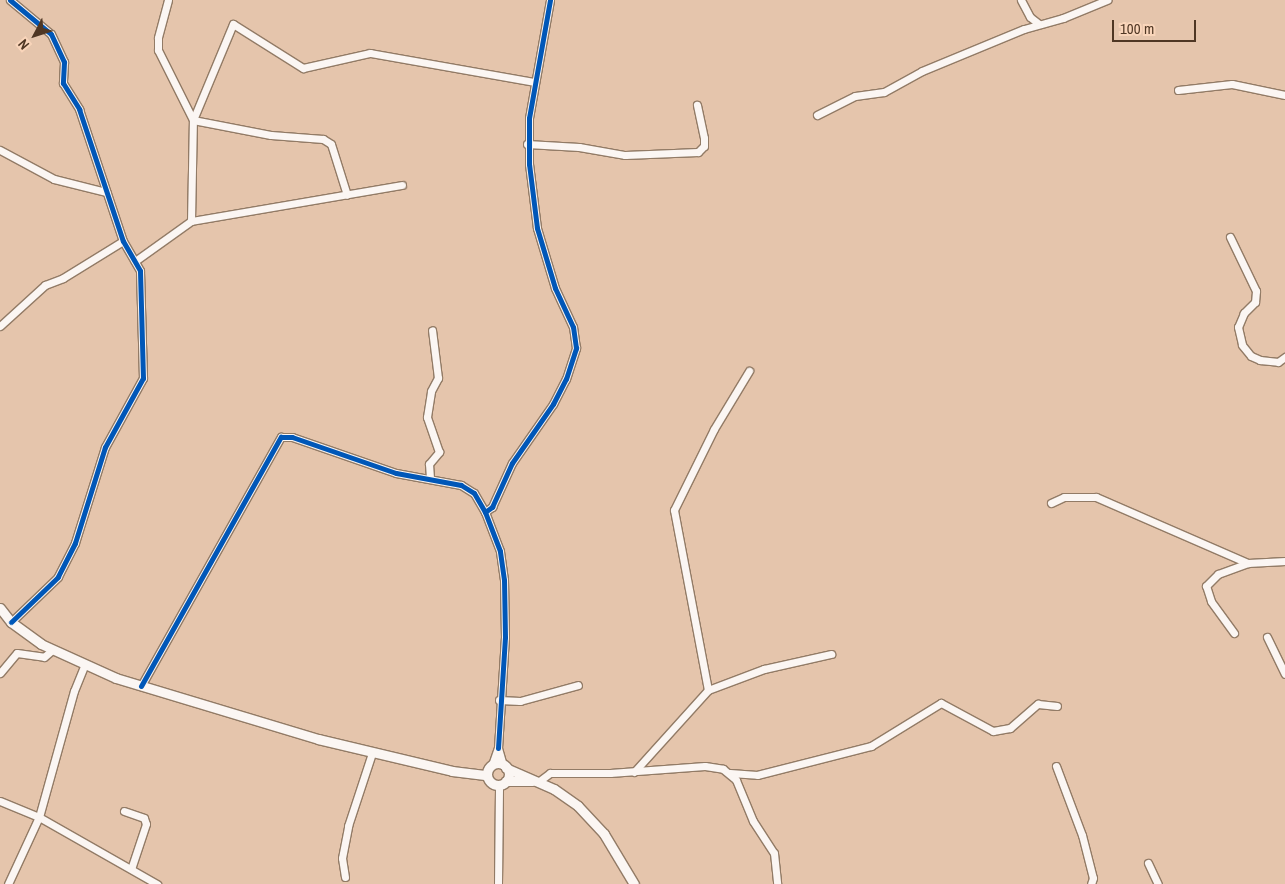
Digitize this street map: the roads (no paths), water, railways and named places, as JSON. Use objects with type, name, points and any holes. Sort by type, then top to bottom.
[{"type":"main road","points":[[0,608],[11,622],[52,650],[84,666],[141,686],[260,723],[372,753],[452,771],[487,775]]},
{"type":"main road","points":[[487,775],[492,765],[505,766],[567,797],[589,816],[634,884]]},
{"type":"main road","points":[[502,783],[505,766]]},
{"type":"main road","points":[[487,775],[490,781],[502,783],[536,781]]},
{"type":"street","points":[[10,0],[51,34],[64,62],[63,83],[79,108],[123,241],[135,261],[141,282],[138,310],[143,378],[105,447],[75,543],[58,577],[11,622]]},
{"type":"street","points":[[168,0],[158,50],[193,120]]},
{"type":"street","points":[[485,512],[492,507],[512,463],[553,404],[566,379],[576,348],[573,327],[554,288],[537,228],[527,144],[534,82],[550,0]]},
{"type":"street","points":[[1021,0],[1030,17],[1039,24]]},
{"type":"street","points":[[817,115],[854,96],[884,92],[922,71],[1039,24],[1107,0]]},
{"type":"street","points":[[191,221],[193,120],[233,24],[303,68],[370,53],[534,82]]},
{"type":"street","points":[[1178,90],[1232,84],[1285,95]]},
{"type":"street","points":[[527,144],[579,147],[624,155],[698,152],[704,146],[704,138],[696,105]]},
{"type":"street","points":[[193,120],[271,135],[323,139],[331,144],[347,195]]},
{"type":"street","points":[[0,150],[54,179],[106,192]]},
{"type":"street","points":[[135,261],[191,221],[402,186]]},
{"type":"street","points":[[1230,237],[1256,291],[1255,302],[1244,313],[1238,327],[1242,345],[1251,356],[1260,360],[1278,362],[1285,356]]},
{"type":"street","points":[[0,326],[45,285],[63,278],[123,241]]},
{"type":"street","points":[[430,478],[429,464],[439,452],[427,417],[431,392],[438,378],[432,330]]},
{"type":"street","points":[[708,690],[674,510],[710,437],[750,371]]},
{"type":"street","points":[[141,686],[281,437],[292,437],[396,473],[461,485],[474,493],[485,512],[500,551],[504,580],[505,638],[499,700],[498,748],[492,765]]},
{"type":"street","points":[[1051,503],[1064,497],[1096,497],[1248,564]]},
{"type":"street","points":[[1234,633],[1211,601],[1206,586],[1218,574],[1248,564],[1285,561]]},
{"type":"street","points":[[1266,637],[1285,674]]},
{"type":"street","points":[[0,673],[17,653],[44,657],[52,650]]},
{"type":"street","points":[[634,772],[708,690],[764,669],[831,654]]},
{"type":"street","points":[[8,884],[39,817],[74,691],[84,666]]},
{"type":"street","points":[[499,700],[527,700],[578,686]]},
{"type":"street","points":[[536,781],[550,773],[634,772],[705,766],[730,773],[756,775],[871,746],[941,703],[993,731],[1010,728],[1038,704],[1056,706]]},
{"type":"street","points":[[498,748],[505,766]]},
{"type":"street","points":[[345,877],[342,858],[348,826],[372,753]]},
{"type":"street","points":[[1056,766],[1082,835],[1093,878],[1091,884]]},
{"type":"street","points":[[730,773],[753,821],[774,852],[777,884]]},
{"type":"street","points":[[498,884],[502,783]]},
{"type":"street","points":[[0,801],[39,817],[158,884]]},
{"type":"street","points":[[124,811],[144,818],[146,824],[131,869]]},
{"type":"street","points":[[1148,863],[1158,884]]}]
